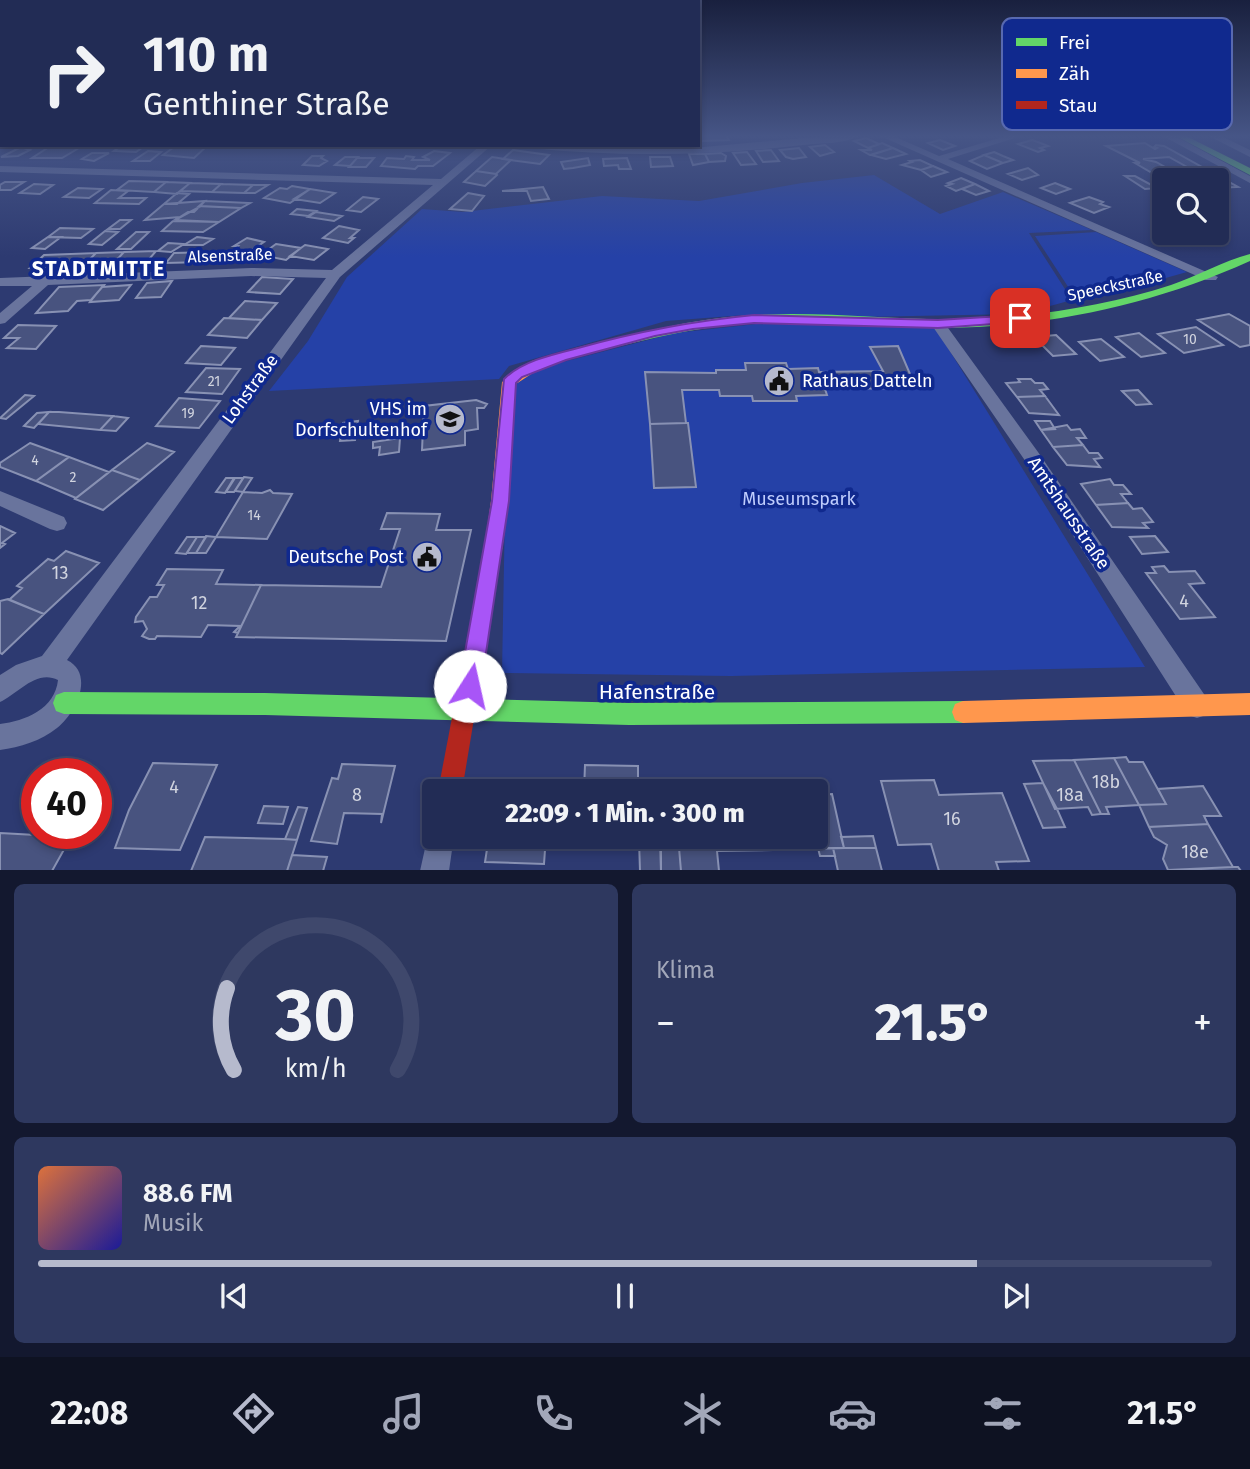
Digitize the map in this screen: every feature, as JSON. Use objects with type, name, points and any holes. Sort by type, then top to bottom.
[{"type":"street","points":[[244,176],[443,181]]},
{"type":"street","name":"Lohstraße","points":[[49,665],[335,274],[449,176]]},
{"type":"street","points":[[978,176],[1212,276]]},
{"type":"street","name":"Speeckstraße","points":[[452,779],[500,501],[509,382],[517,374],[561,357],[653,332],[693,325],[754,319],[938,324],[1082,311],[1153,298],[1212,276],[1250,257]]},
{"type":"street","name":"Alsenstraße","points":[[0,282],[274,270],[335,274]]},
{"type":"street","points":[[0,320],[44,282]]},
{"type":"street","name":"Amtshausstraße","points":[[938,324],[1032,457],[1197,706]]},
{"type":"street","points":[[0,498],[57,523]]},
{"type":"street","points":[[0,690],[23,674],[49,665],[62,668],[70,675],[71,688],[64,703],[34,729],[16,736],[0,737]]},
{"type":"street","name":"Hafenstraße","points":[[64,703],[265,704],[466,711],[679,714],[1035,711],[1250,704]]},
{"type":"street","points":[[434,870],[438,849]]},
{"type":"green space","points":[[875,176],[940,214],[1003,192],[1092,230],[1029,233],[1072,300],[1021,314],[859,317],[745,315],[666,321],[509,366],[499,379],[269,391],[308,341],[347,277],[422,209],[463,212],[602,196],[699,201],[802,183]]},
{"type":"green space","points":[[1096,232],[1187,272],[1116,292],[1076,299],[1035,236]]},
{"type":"green space","name":"Museumspark","points":[[756,324],[935,327],[1145,667],[731,676],[502,673],[507,400],[522,376],[559,363],[675,333]]},
{"type":"building","points":[[471,176],[496,176],[485,186],[464,182]]},
{"type":"building","points":[[1012,176],[1036,176],[1022,180]]},
{"type":"building","points":[[1125,176],[1135,176],[1152,185],[1152,188],[1145,189]]},
{"type":"building","points":[[961,178],[975,184],[956,191],[946,186],[952,184],[948,183]]},
{"type":"building","points":[[129,181],[166,182],[154,192],[117,190]]},
{"type":"building","points":[[5,182],[24,182],[11,190],[0,190],[0,185]]},
{"type":"building","points":[[166,182],[190,183],[177,194],[154,192]]},
{"type":"building","points":[[190,183],[221,184],[212,192],[180,191]]},
{"type":"building","points":[[1055,183],[1070,189],[1056,194],[1041,188]]},
{"type":"building","points":[[34,184],[53,185],[40,194],[20,193]]},
{"type":"building","points":[[221,184],[253,185],[244,193],[212,192]]},
{"type":"building","points":[[975,184],[989,191],[976,195],[962,189]]},
{"type":"building","points":[[253,185],[268,185],[255,193],[244,193]]},
{"type":"building","points":[[292,186],[310,189],[290,203],[264,198],[280,188],[287,189]]},
{"type":"building","points":[[543,187],[549,199],[531,201],[527,191],[502,191]]},
{"type":"building","points":[[78,188],[102,189],[89,198],[64,197]]},
{"type":"building","points":[[310,189],[335,193],[320,203],[294,199]]},
{"type":"building","points":[[111,190],[128,191],[119,198],[146,198],[139,204],[95,203]]},
{"type":"building","points":[[177,193],[189,194],[177,204],[164,204]]},
{"type":"building","points":[[468,193],[484,196],[472,211],[450,209]]},
{"type":"building","points":[[363,197],[378,199],[361,212],[347,210]]},
{"type":"building","points":[[1089,197],[1109,207],[1094,213],[1070,203]]},
{"type":"building","points":[[205,201],[194,212],[180,217],[145,220],[164,204]]},
{"type":"building","points":[[205,201],[250,203],[241,208],[199,206]]},
{"type":"building","points":[[201,206],[241,208],[219,222],[175,220]]},
{"type":"building","points":[[297,209],[316,211],[308,216],[291,214]]},
{"type":"building","points":[[316,212],[342,216],[334,221],[308,217]]},
{"type":"building","points":[[120,220],[131,220],[120,229],[108,229]]},
{"type":"building","points":[[173,221],[219,222],[203,232],[162,231]]},
{"type":"building","points":[[339,226],[359,230],[348,243],[323,238]]},
{"type":"building","points":[[60,228],[93,229],[81,238],[48,237]]},
{"type":"building","points":[[105,231],[118,232],[102,245],[89,244]]},
{"type":"building","points":[[136,232],[149,232],[131,249],[117,249]]},
{"type":"building","points":[[48,237],[61,237],[45,249],[32,248]]},
{"type":"building","points":[[197,237],[213,239],[203,245],[184,245]]},
{"type":"building","points":[[247,238],[264,242],[240,258],[228,256],[238,246],[234,246]]},
{"type":"building","points":[[168,243],[184,244],[171,252],[158,251]]},
{"type":"building","points":[[276,244],[301,248],[286,260],[261,255]]},
{"type":"building","points":[[305,245],[328,249],[314,260],[290,256]]},
{"type":"building","points":[[156,251],[145,264],[112,265],[124,252]]},
{"type":"building","points":[[124,252],[112,265],[83,266],[96,253]]},
{"type":"building","points":[[210,252],[203,262],[166,263],[174,253]]},
{"type":"building","points":[[96,253],[83,266],[30,268],[44,255]]},
{"type":"building","points":[[262,277],[293,279],[280,294],[248,292]]},
{"type":"building","points":[[172,281],[161,297],[136,298],[147,283]]},
{"type":"building","points":[[104,285],[91,300],[77,301],[68,311],[36,313],[59,287]]},
{"type":"building","points":[[131,285],[119,300],[90,302],[102,287]]},
{"type":"building","points":[[245,301],[277,303],[262,320],[229,318]]},
{"type":"building","points":[[1229,314],[1250,326],[1250,345],[1240,347],[1198,320]]},
{"type":"building","points":[[224,318],[262,320],[247,338],[208,335]]},
{"type":"building","points":[[18,325],[56,326],[36,349],[7,348],[19,338],[4,338]]},
{"type":"building","points":[[1196,327],[1223,345],[1184,353],[1158,334]]},
{"type":"building","points":[[1139,333],[1165,353],[1141,357],[1116,337]]},
{"type":"building","points":[[1056,335],[1076,354],[1053,356],[1034,337]]},
{"type":"building","points":[[1101,339],[1124,357],[1100,361],[1079,342]]},
{"type":"building","points":[[201,346],[235,348],[221,365],[186,363]]},
{"type":"building","name":"Rathaus Datteln","points":[[898,346],[916,388],[825,389],[827,395],[796,396],[797,401],[753,401],[752,396],[720,396],[719,390],[682,390],[686,423],[650,424],[645,372],[716,373],[716,370],[746,370],[745,363],[786,363],[788,369],[818,368],[819,372],[883,371],[870,347]]},
{"type":"building","points":[[206,368],[240,369],[222,394],[186,392]]},
{"type":"building","points":[[1018,379],[1043,383],[1048,389],[1040,390],[1045,396],[1017,397],[1006,383],[1020,382]]},
{"type":"building","points":[[1138,390],[1151,404],[1136,405],[1122,391]]},
{"type":"building","points":[[25,395],[34,396],[6,419],[0,418]]},
{"type":"building","points":[[1045,396],[1059,415],[1029,413],[1017,397]]},
{"type":"building","points":[[179,398],[220,401],[199,428],[156,426]]},
{"type":"building","name":"VHS im Dorfschultenhof","points":[[476,400],[487,404],[484,408],[477,408],[478,429],[465,431],[465,445],[422,450],[424,406]]},
{"type":"building","points":[[49,412],[113,416],[100,430],[38,424]]},
{"type":"building","points":[[49,412],[34,428],[24,426],[37,413]]},
{"type":"building","points":[[113,416],[128,418],[116,431],[100,430]]},
{"type":"building","points":[[358,421],[355,440],[340,441],[343,423]]},
{"type":"building","points":[[1035,421],[1050,421],[1055,429],[1041,430]]},
{"type":"building","points":[[688,423],[696,487],[654,488],[650,424]]},
{"type":"building","points":[[1067,425],[1071,430],[1080,429],[1086,438],[1077,438],[1083,445],[1053,447],[1041,430]]},
{"type":"building","points":[[400,438],[399,452],[379,455],[380,447],[373,448],[373,442]]},
{"type":"building","points":[[30,443],[69,457],[36,481],[0,467],[0,463]]},
{"type":"building","points":[[147,443],[174,452],[140,480],[112,470]]},
{"type":"building","points":[[1083,445],[1089,453],[1098,453],[1102,458],[1094,459],[1100,467],[1067,465],[1053,447]]},
{"type":"building","points":[[69,457],[109,472],[76,498],[36,481]]},
{"type":"building","points":[[112,470],[140,480],[103,510],[75,499]]},
{"type":"building","points":[[244,477],[252,478],[243,492],[235,491]]},
{"type":"building","points":[[226,478],[234,478],[225,493],[216,492]]},
{"type":"building","points":[[235,478],[243,478],[234,492],[226,492]]},
{"type":"building","points":[[1110,479],[1114,485],[1123,485],[1131,494],[1121,494],[1128,503],[1096,505],[1081,484]]},
{"type":"building","points":[[270,490],[273,493],[292,494],[267,539],[216,537],[243,492],[262,493]]},
{"type":"building","points":[[1128,503],[1133,509],[1142,508],[1153,522],[1143,523],[1148,528],[1112,527],[1096,505]]},
{"type":"building","name":"Deutsche Post","points":[[387,513],[440,514],[436,530],[471,530],[446,641],[236,637],[261,585],[381,587],[400,529],[381,529]]},
{"type":"building","points":[[0,526],[15,533],[2,543],[5,544],[0,548]]},
{"type":"building","points":[[206,536],[216,537],[206,553],[196,553]]},
{"type":"building","points":[[1155,536],[1168,552],[1142,554],[1130,537]]},
{"type":"building","points":[[187,537],[197,537],[186,554],[176,553]]},
{"type":"building","points":[[197,537],[206,537],[196,553],[187,553]]},
{"type":"building","points":[[66,551],[99,563],[44,614],[9,600],[22,588],[17,586],[48,559],[54,561]]},
{"type":"building","points":[[1164,566],[1169,572],[1195,571],[1204,583],[1189,584],[1215,617],[1180,619],[1146,573],[1156,573],[1152,567]]},
{"type":"building","points":[[167,569],[223,570],[216,584],[261,585],[238,633],[234,632],[240,626],[208,625],[201,637],[157,636],[155,639],[149,639],[142,636],[147,629],[143,621],[135,622],[136,617],[150,597],[157,597],[164,585],[157,585]]},
{"type":"building","points":[[8,599],[44,614],[2,654],[0,601]]},
{"type":"building","points":[[1126,757],[1129,762],[1143,762],[1166,804],[1139,805],[1114,758]]},
{"type":"building","points":[[1114,758],[1139,805],[1106,807],[1109,814],[1101,814],[1074,760]]},
{"type":"building","points":[[1074,760],[1101,814],[1092,815],[1088,807],[1055,809],[1033,761]]},
{"type":"building","points":[[153,763],[217,765],[180,850],[115,848],[129,810]]},
{"type":"building","points":[[342,764],[395,766],[381,823],[382,814],[344,813],[337,844],[311,841],[332,778],[338,779]]},
{"type":"building","points":[[585,765],[638,766],[638,779],[584,779]]},
{"type":"building","points":[[934,780],[939,795],[1002,793],[1029,861],[996,862],[999,870],[939,870],[931,844],[898,845],[881,781]]},
{"type":"building","points":[[1043,783],[1065,827],[1043,828],[1024,784]]},
{"type":"building","points":[[1203,786],[1221,816],[1204,816],[1208,824],[1149,827],[1139,805],[1166,804],[1158,789]]},
{"type":"building","points":[[828,794],[832,794],[844,848],[828,848]]},
{"type":"building","points":[[264,806],[288,807],[283,824],[258,823]]},
{"type":"building","points":[[298,807],[307,808],[297,840],[285,839]]},
{"type":"building","points":[[1208,824],[1233,867],[1168,870],[1163,859],[1167,845],[1154,837],[1149,827]]},
{"type":"building","points":[[0,833],[21,834],[21,849],[64,849],[53,870],[0,870]]},
{"type":"building","points":[[873,836],[876,848],[844,848],[841,837]]},
{"type":"building","points":[[205,837],[297,840],[287,870],[191,870]]},
{"type":"building","points":[[833,848],[835,856],[820,856],[818,849]]},
{"type":"building","points":[[833,848],[876,848],[882,870],[838,870]]},
{"type":"building","points":[[487,849],[545,849],[544,864],[485,862]]},
{"type":"building","points":[[639,849],[660,849],[661,870],[640,870]]},
{"type":"building","points":[[661,849],[679,849],[681,870],[661,870]]},
{"type":"building","points":[[679,849],[772,849],[717,851],[719,870],[681,870]]},
{"type":"building","points":[[292,855],[327,857],[323,870],[287,870]]},
{"type":"building","points":[[1238,867],[1240,870],[1168,870]]},
{"type":"traffic: fast","points":[[581,351],[688,327],[754,319],[935,324],[1057,315],[1097,309],[1174,288],[1250,257]]},
{"type":"traffic: fast","points":[[64,703],[265,704],[629,714],[963,712]]},
{"type":"traffic: slow","points":[[493,550],[500,501],[509,382],[537,364],[581,351]]},
{"type":"traffic: slow","points":[[963,712],[1250,704]]},
{"type":"traffic: jam","points":[[452,779],[493,550]]},
{"type":"place","name":"Rathaus Datteln","points":[[779,381]]},
{"type":"place","name":"VHS im Dorfschultenhof","points":[[450,419]]},
{"type":"place","name":"Deutsche Post","points":[[427,557]]},
{"type":"district","name":"STADTMITTE","points":[[99,269]]},
{"type":"route","points":[[470,686],[500,501],[509,382],[517,374],[561,357],[653,332],[693,325],[754,319],[938,324],[1020,318]]}]
